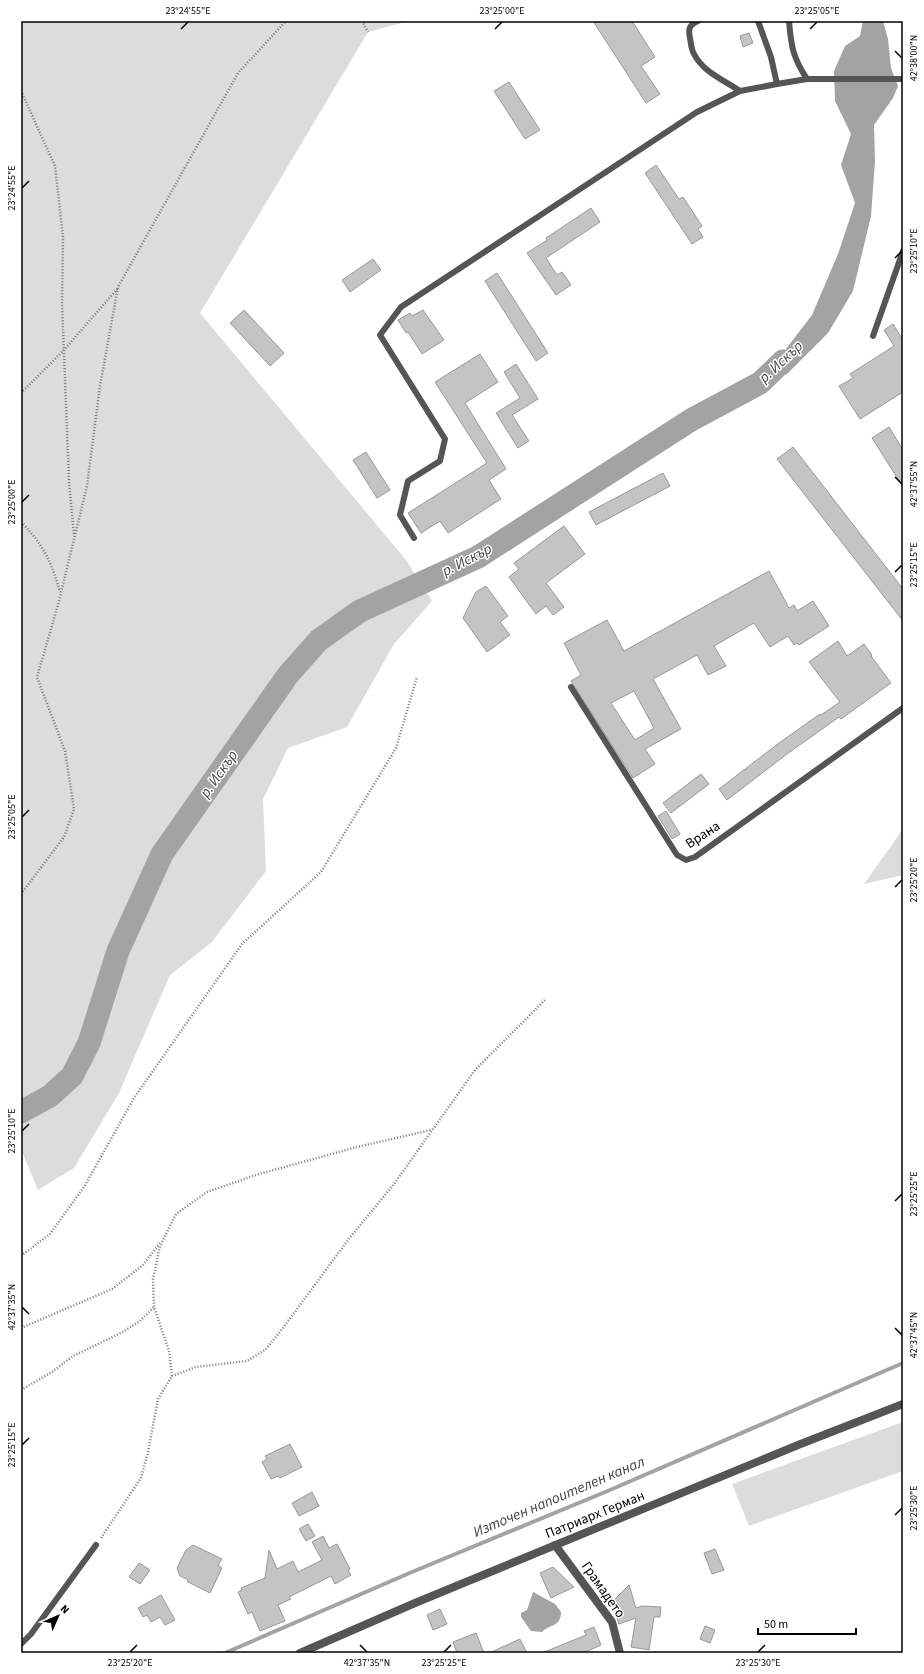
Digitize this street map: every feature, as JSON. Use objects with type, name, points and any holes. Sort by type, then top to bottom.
[{"type":"street","name":"Патриарх Герман","points":[[300,1653],[422,1600],[555,1545],[798,1445],[903,1404]]},
{"type":"street","name":"Грамадето","points":[[555,1545],[612,1622],[620,1653]]},
{"type":"lane","points":[[698,21],[689,27],[693,53],[708,71],[740,90]]},
{"type":"lane","points":[[758,21],[771,57],[777,84]]},
{"type":"lane","points":[[789,21],[791,45],[797,64],[807,79]]},
{"type":"lane","points":[[414,538],[400,515],[408,481],[440,461],[445,439],[380,336],[401,307],[697,112],[740,90],[807,79],[903,79]]},
{"type":"lane","points":[[873,336],[903,251]]},
{"type":"lane","name":"Врана","points":[[571,687],[677,855],[686,860],[695,857],[903,708]]},
{"type":"lane","points":[[21,1644],[31,1634],[96,1545]]},
{"type":"path","points":[[21,393],[64,350],[118,287],[238,73],[286,21]]},
{"type":"path","points":[[362,21],[368,32]]},
{"type":"path","points":[[21,91],[55,166],[63,237],[62,303],[69,481],[74,538]]},
{"type":"path","points":[[21,894],[64,837],[74,809],[65,751],[36,677],[61,593],[87,486],[100,386],[118,287]]},
{"type":"path","points":[[21,522],[33,534],[52,564],[61,593]]},
{"type":"path","points":[[21,1256],[50,1234],[84,1187],[134,1098],[242,944],[321,872],[396,748],[417,677]]},
{"type":"path","points":[[96,1545],[141,1478],[148,1452],[158,1399],[172,1376],[196,1367],[247,1361],[265,1350],[348,1240],[394,1184],[475,1070],[545,1000]]},
{"type":"path","points":[[172,1376],[169,1351],[154,1307],[153,1279],[160,1246],[176,1214],[207,1192],[258,1174],[357,1147],[432,1130]]},
{"type":"path","points":[[21,1328],[112,1289],[143,1265],[164,1237]]},
{"type":"path","points":[[21,1390],[52,1372],[73,1356],[121,1333],[140,1321],[154,1307]]},
{"type":"shaded area","points":[[21,21],[409,21],[368,32],[200,313],[406,560],[432,601],[394,644],[347,727],[288,748],[263,799],[266,871],[212,942],[170,975],[119,1093],[74,1168],[38,1190],[21,1149]]},
{"type":"shaded area","points":[[903,829],[903,875],[864,884]]},
{"type":"shaded area","points":[[903,1422],[903,1471],[749,1526],[732,1484]]},
{"type":"water","points":[[863,21],[883,21],[888,39],[891,68],[898,86],[893,98],[874,125],[875,161],[871,216],[853,291],[828,333],[787,374],[760,383],[812,315],[838,254],[855,203],[841,165],[851,134],[835,101],[834,71],[845,46],[860,36]]},
{"type":"water","points":[[533,1592],[555,1604],[561,1612],[561,1617],[557,1623],[542,1632],[531,1631],[521,1617],[521,1613],[527,1610]]},
{"type":"building","points":[[593,21],[632,21],[655,57],[641,66],[660,94],[646,103]]},
{"type":"building","points":[[749,33],[753,43],[743,47],[740,36]]},
{"type":"building","points":[[509,82],[540,130],[525,139],[494,91]]},
{"type":"building","points":[[656,165],[679,199],[683,197],[702,226],[698,229],[703,237],[692,244],[645,173]]},
{"type":"building","points":[[591,208],[600,222],[546,258],[557,275],[562,272],[571,285],[556,295],[527,253],[547,240],[546,238]]},
{"type":"building","points":[[373,259],[381,270],[350,292],[342,280]]},
{"type":"building","points":[[497,273],[548,353],[536,361],[485,281]]},
{"type":"building","points":[[244,310],[284,353],[270,366],[230,323]]},
{"type":"building","points":[[423,310],[444,340],[422,354],[408,332],[406,333],[398,320],[410,313],[412,316]]},
{"type":"building","points":[[893,324],[903,340],[903,392],[860,419],[839,386],[853,378],[850,374],[894,346],[884,330]]},
{"type":"building","points":[[480,354],[498,382],[465,403],[506,469],[489,480],[501,499],[448,533],[440,521],[421,533],[408,513],[487,463],[435,382]]},
{"type":"building","points":[[516,364],[538,399],[512,415],[529,441],[518,448],[496,413],[520,398],[504,372]]},
{"type":"building","points":[[889,427],[903,450],[903,487],[872,438]]},
{"type":"building","points":[[793,447],[903,589],[903,621],[777,459]]},
{"type":"building","points":[[366,452],[390,490],[377,498],[353,460]]},
{"type":"building","points":[[663,473],[670,486],[596,525],[589,512]]},
{"type":"building","points":[[564,526],[585,554],[546,583],[564,607],[553,615],[546,606],[536,614],[509,577],[519,569],[514,563]]},
{"type":"building","points":[[769,571],[789,608],[794,605],[797,611],[813,601],[829,626],[799,645],[797,643],[794,645],[788,636],[770,647],[754,623],[714,646],[726,666],[708,675],[697,655],[653,679],[681,729],[645,749],[655,764],[633,778],[571,681],[581,675],[564,643],[607,620],[624,651]],"holes":[[[634,691],[654,728],[635,740],[611,703]]]},
{"type":"building","points":[[486,586],[508,616],[500,622],[510,635],[487,652],[463,618],[476,592]]},
{"type":"building","points":[[838,641],[847,656],[864,644],[891,683],[841,719],[839,717],[787,754],[727,800],[719,789],[779,743],[840,702],[809,662]]},
{"type":"building","points":[[701,774],[709,784],[671,813],[663,803]]},
{"type":"building","points":[[666,811],[680,834],[672,839],[658,816]]},
{"type":"building","points":[[290,1444],[302,1467],[280,1478],[278,1476],[271,1479],[262,1462],[267,1459],[265,1456]]},
{"type":"building","points":[[312,1492],[319,1506],[299,1516],[292,1503]]},
{"type":"building","points":[[308,1524],[315,1536],[306,1541],[299,1529]]},
{"type":"building","points":[[323,1536],[329,1548],[337,1544],[350,1569],[348,1570],[351,1575],[335,1584],[331,1576],[289,1597],[291,1599],[278,1605],[285,1621],[260,1631],[252,1612],[248,1614],[238,1592],[242,1590],[241,1588],[265,1578],[269,1550],[277,1569],[293,1561],[298,1572],[322,1560],[312,1542]]},
{"type":"building","points":[[193,1545],[222,1559],[218,1565],[222,1568],[210,1593],[188,1582],[187,1579],[180,1576],[177,1568],[186,1550]]},
{"type":"building","points":[[715,1549],[724,1570],[712,1574],[704,1553]]},
{"type":"building","points":[[139,1563],[150,1570],[140,1584],[129,1577]]},
{"type":"building","points":[[553,1567],[574,1587],[551,1598],[540,1573]]},
{"type":"building","points":[[629,1585],[636,1608],[642,1606],[661,1607],[660,1617],[654,1617],[649,1650],[631,1647],[636,1618],[619,1624],[612,1602]]},
{"type":"building","points":[[161,1595],[175,1620],[165,1625],[160,1617],[151,1622],[147,1615],[143,1617],[138,1608]]},
{"type":"building","points":[[440,1609],[447,1624],[433,1630],[427,1615]]},
{"type":"building","points":[[705,1626],[715,1630],[710,1643],[700,1639]]},
{"type":"building","points":[[594,1627],[601,1645],[583,1653],[542,1653],[586,1635],[584,1631]]},
{"type":"building","points":[[476,1633],[484,1653],[457,1653],[453,1642]]},
{"type":"building","points":[[520,1639],[527,1653],[489,1653]]},
{"type":"waterway","name":"р. Искър","points":[[21,1112],[50,1096],[72,1076],[89,1043],[118,951],[162,854],[288,675],[319,640],[360,611],[478,557],[691,420],[760,383],[783,361]]},
{"type":"waterway","name":"Източен напоителен канал","points":[[225,1653],[412,1572],[610,1490],[903,1363]]}]
